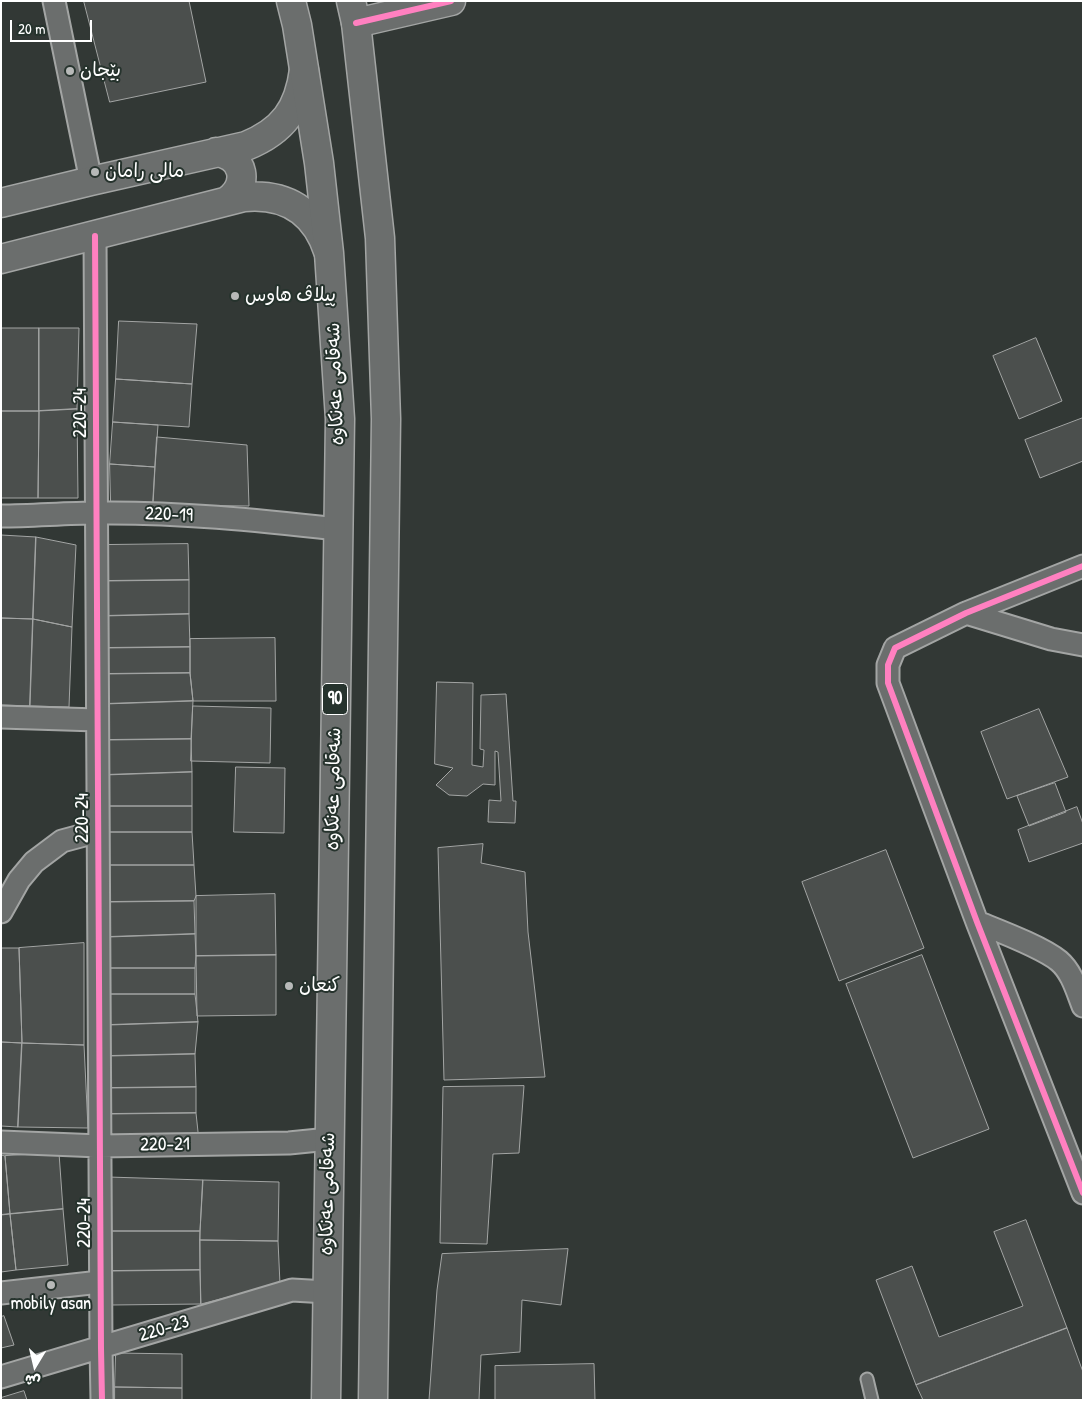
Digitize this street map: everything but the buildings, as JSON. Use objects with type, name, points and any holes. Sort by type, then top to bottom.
[{"type":"main road","name":"شەقامی عەنکاوە","points":[[292,1],[319,163],[329,253],[340,419],[326,1400]]},
{"type":"main road","points":[[373,1400],[386,419],[380,238],[353,12],[435,3]]},
{"type":"main road","points":[[1,203],[246,146],[260,140],[283,123],[292,111],[298,98],[304,70]]},
{"type":"main road","points":[[216,152],[226,154],[234,159],[241,172],[240,187],[235,195],[227,201]]},
{"type":"main road","points":[[1,259],[227,201],[260,195],[274,197],[287,202],[309,217],[318,228],[329,253]]},
{"type":"street","points":[[54,1],[91,181]]},
{"type":"street","name":"220-24","points":[[95,236],[102,1400]]},
{"type":"street","name":"220-19","points":[[1,516],[97,513],[247,519],[337,529]]},
{"type":"street","points":[[1083,566],[966,613],[895,648],[888,665],[888,683],[977,922],[1083,1193]]},
{"type":"street","points":[[966,613],[1052,640],[1083,645]]},
{"type":"street","points":[[1,717],[97,720]]},
{"type":"street","points":[[1,912],[18,880],[34,862],[62,841],[88,834],[98,806]]},
{"type":"street","points":[[977,922],[1039,949],[1060,961],[1072,980],[1083,1006]]},
{"type":"street","name":"220-21","points":[[1,1142],[100,1146],[290,1143],[329,1139]]},
{"type":"street","points":[[1,1293],[100,1282]]},
{"type":"street","name":"220-23","points":[[1,1378],[292,1290],[327,1292]]},
{"type":"lane","points":[[867,1379],[872,1400]]},
{"type":"cycle path","points":[[356,23],[451,1]]},
{"type":"cycle path","points":[[95,236],[102,1400]]},
{"type":"cycle path","points":[[1083,566],[966,613],[895,648],[888,665],[888,683],[977,922],[1083,1193]]},
{"type":"place","name":"بێجان","points":[[70,71]]},
{"type":"place","name":"مالى رامان","points":[[95,172]]},
{"type":"place","name":"پيلاڤ هاوس","points":[[235,296]]},
{"type":"place","name":"كنعان","points":[[289,986]]},
{"type":"place","name":"mobily asan","points":[[51,1285]]}]
